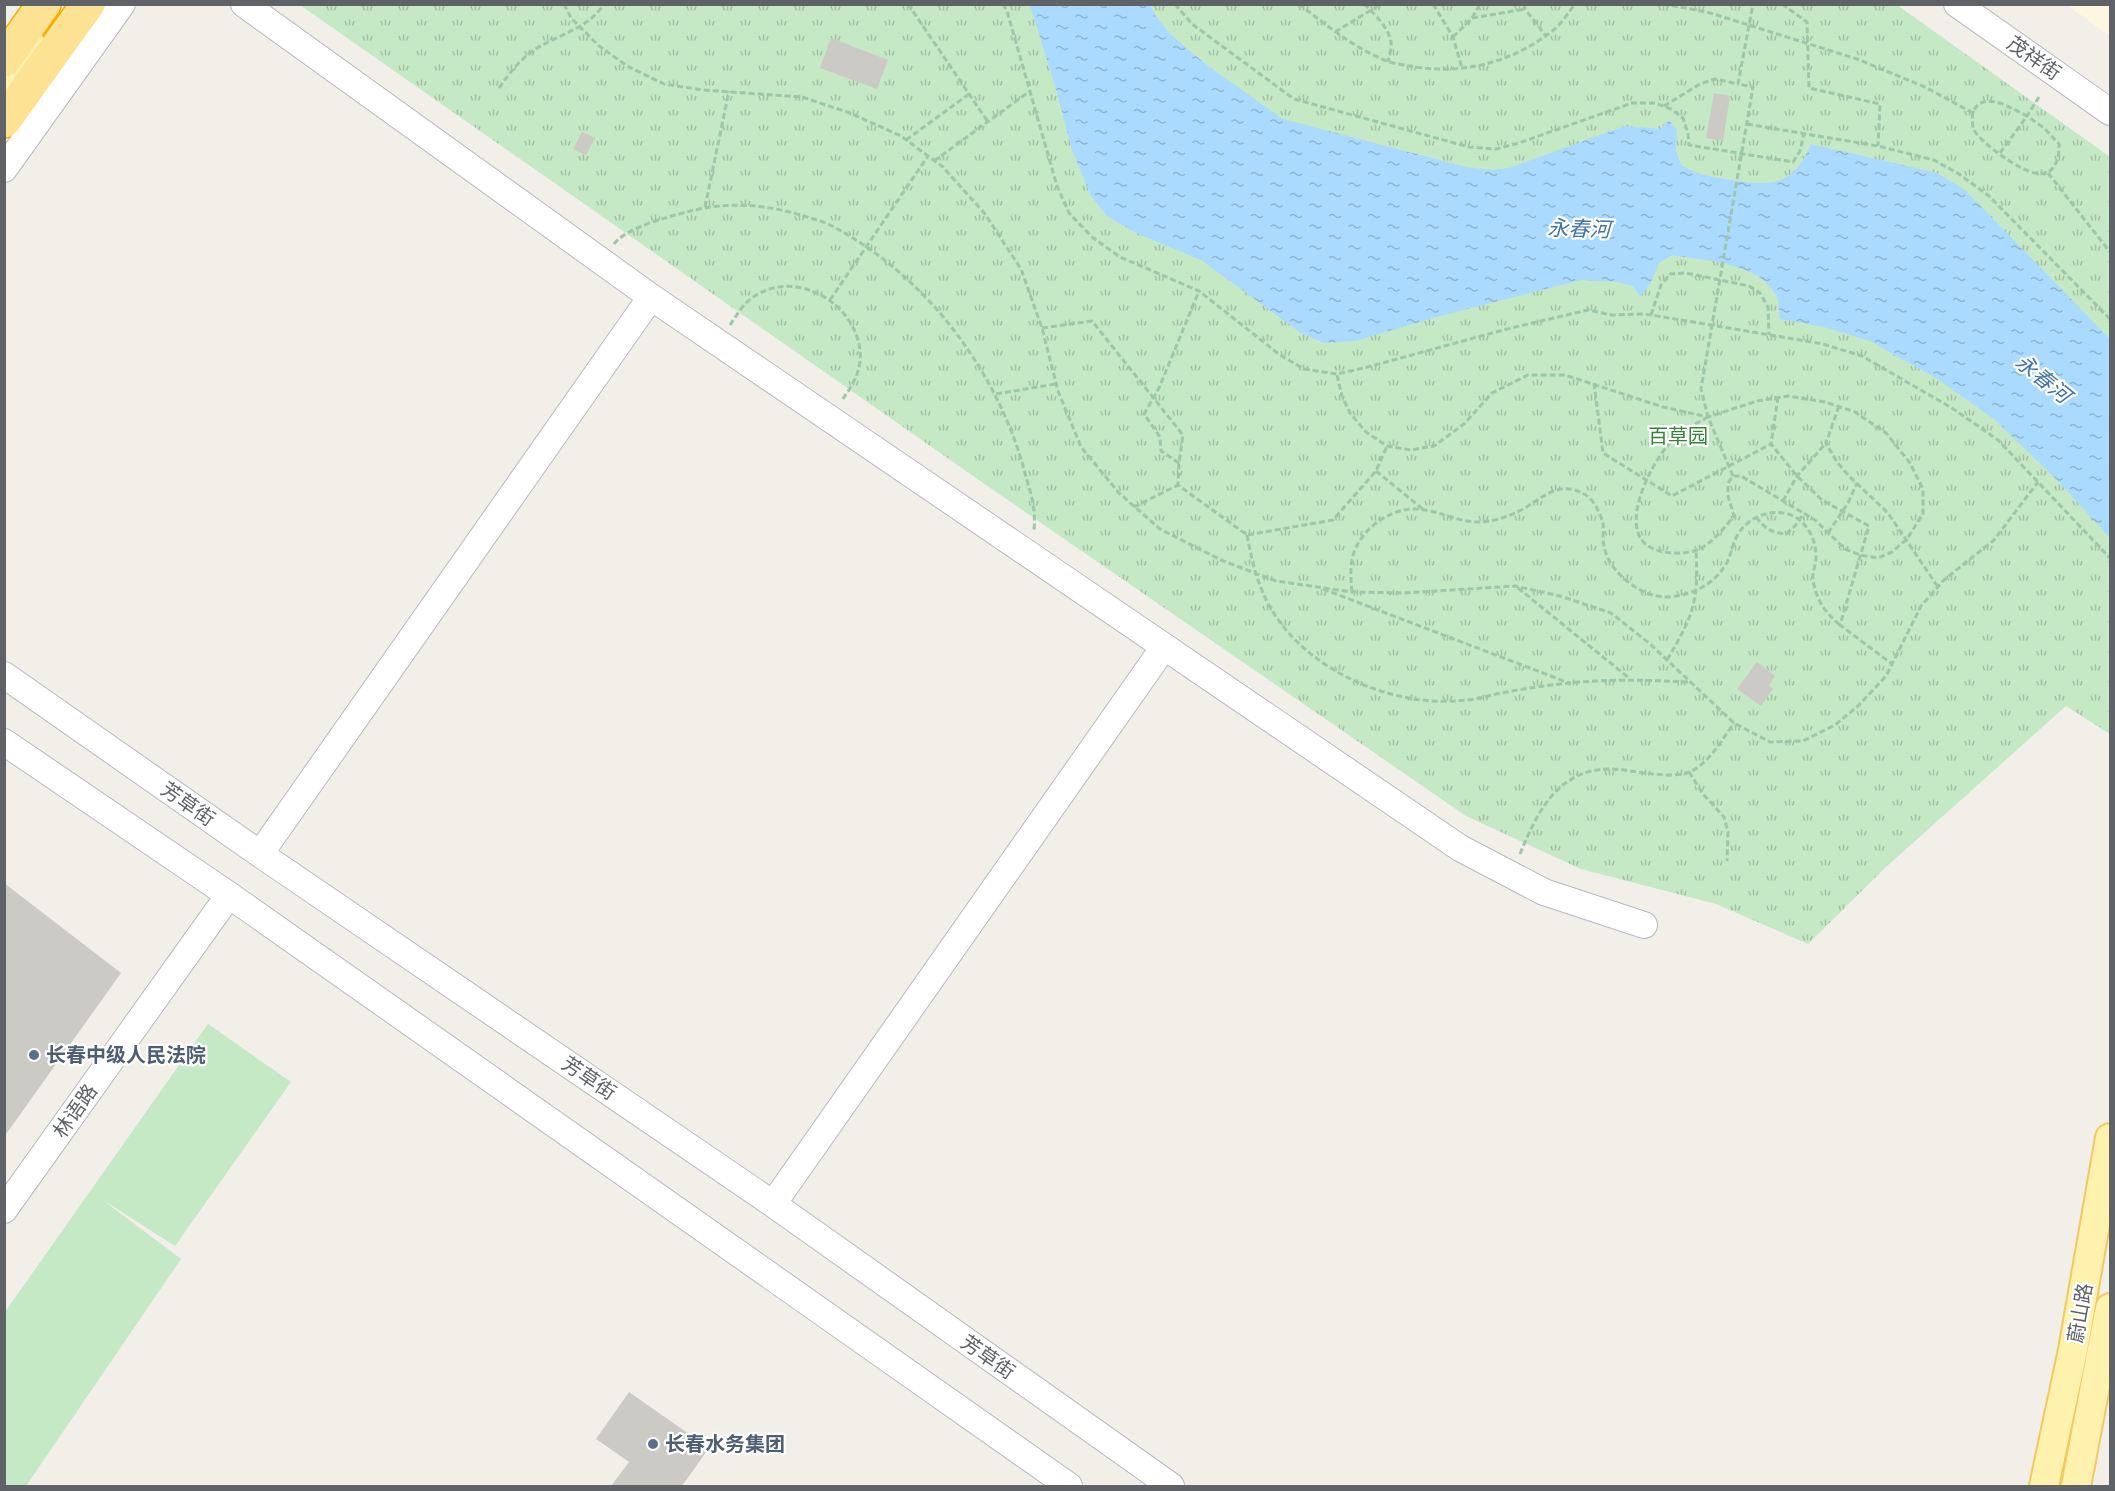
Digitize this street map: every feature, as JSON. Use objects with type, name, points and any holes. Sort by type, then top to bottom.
[{"type":"highway","points":[[4,60],[44,4]]},
{"type":"highway","points":[[4,121],[88,4]]},
{"type":"main road","points":[[4,81],[60,4]]},
{"type":"main road","name":"蔚山路","points":[[2044,1486],[2073,1350],[2110,1138]]},
{"type":"main road","name":"蔚山路","points":[[2076,1486],[2110,1308]]},
{"type":"street","points":[[4,169],[122,4]]},
{"type":"street","points":[[244,4],[651,297],[1460,848],[1544,891],[1644,925]]},
{"type":"street","name":"茂祥街","points":[[1957,4],[2110,112]]},
{"type":"street","points":[[260,854],[651,297]]},
{"type":"street","points":[[773,1204],[1164,647]]},
{"type":"street","name":"芳草街","points":[[4,675],[260,854],[773,1204],[1171,1486]]},
{"type":"street","points":[[4,742],[229,895],[1069,1486]]},
{"type":"street","name":"林语路","points":[[4,1210],[229,895]]},
{"type":"path","points":[[564,4],[571,18],[597,45],[627,66],[664,84],[703,90],[802,97],[850,113],[906,140],[943,167],[985,214],[1021,269],[1042,328],[1056,384],[1081,447],[1119,493],[1160,529],[1221,560],[1276,581],[1352,592],[1404,593],[1515,586],[1560,596],[1611,613],[1667,660],[1734,723],[1770,742],[1803,741],[1835,725],[1858,706],[1886,676],[1921,606],[1938,587],[1994,540],[2038,482]]},
{"type":"path","points":[[499,88],[516,65],[531,52],[554,38],[580,27],[604,4]]},
{"type":"path","points":[[906,4],[988,122]]},
{"type":"path","points":[[1003,4],[1007,11],[1057,186],[1069,213],[1092,237],[1120,257],[1199,291],[1280,355],[1305,369],[1337,374],[1588,310],[1612,315],[1651,315],[1823,344],[1862,356],[1952,408],[1989,433],[2110,558]]},
{"type":"path","points":[[1175,4],[1192,24],[1294,99],[1469,147],[1496,149],[1519,143],[1632,103],[1655,103],[1671,108],[1683,118],[1689,145],[1792,162],[1800,151],[1804,134]]},
{"type":"path","points":[[1299,4],[1335,32],[1388,62],[1429,69],[1462,68],[1494,63],[1528,48],[1554,30],[1575,4]]},
{"type":"path","points":[[1364,4],[1388,32],[1392,44],[1388,62]]},
{"type":"path","points":[[1335,32],[1381,4]]},
{"type":"path","points":[[1433,4],[1453,37],[1462,68]]},
{"type":"path","points":[[1453,37],[1472,18],[1480,4]]},
{"type":"path","points":[[1524,4],[1546,36]]},
{"type":"path","points":[[1663,4],[1707,12],[1857,59],[1925,87],[1972,113]]},
{"type":"path","points":[[1707,12],[1708,4]]},
{"type":"path","points":[[1738,84],[1753,4]]},
{"type":"path","points":[[1782,4],[1807,22],[1809,88],[1880,104],[1878,146]]},
{"type":"path","points":[[1472,18],[1526,9]]},
{"type":"path","points":[[1664,106],[1680,94],[1715,79],[1753,87],[1701,389],[1708,417],[1733,476]]},
{"type":"path","points":[[705,207],[729,91]]},
{"type":"path","points":[[934,161],[1030,91]]},
{"type":"path","points":[[906,140],[969,94]]},
{"type":"path","points":[[2000,153],[2039,97]]},
{"type":"path","points":[[2048,174],[2059,159],[2059,144],[2044,128],[2004,104],[1989,100],[1977,106],[1972,113],[1973,128],[1983,140],[2000,153],[2035,173],[2048,174],[2110,252]]},
{"type":"path","points":[[1747,124],[1878,146],[1934,160],[1959,174],[1989,196],[2110,319]]},
{"type":"path","points":[[830,300],[928,156]]},
{"type":"path","points":[[602,261],[619,237],[661,219],[705,207],[748,204],[789,212],[829,224],[865,247],[926,297],[963,344],[996,394],[1017,442],[1036,513],[1030,556]]},
{"type":"path","points":[[1651,315],[1661,285],[1670,274],[1686,273],[1749,286],[1760,293],[1768,307],[1769,335]]},
{"type":"path","points":[[718,343],[746,303],[763,291],[784,285],[808,289],[830,300],[851,323],[858,342],[860,363],[854,383],[830,419]]},
{"type":"path","points":[[1179,463],[1161,451],[1160,437],[1144,414],[1199,291]]},
{"type":"path","points":[[1042,328],[1092,321],[1183,435],[1178,485]]},
{"type":"path","points":[[1337,374],[1342,396],[1350,413],[1366,432],[1387,446],[1411,450],[1434,446],[1464,424],[1492,393],[1528,375],[1565,375],[1663,407],[1708,417]]},
{"type":"path","points":[[1594,383],[1603,453],[1672,496],[1771,444]]},
{"type":"path","points":[[996,394],[1056,384]]},
{"type":"path","points":[[1788,396],[1839,406],[1855,412],[1886,433],[1910,463],[1923,489],[1923,514],[1907,539],[1892,552],[1878,558],[1860,555],[1845,549],[1815,520],[1804,513],[1741,476],[1733,476],[1728,483],[1728,489],[1734,516],[1713,539],[1696,550],[1667,554],[1653,549],[1641,539],[1637,525],[1638,502],[1655,464],[1676,436],[1708,417],[1756,401],[1788,396]]},
{"type":"path","points":[[1778,397],[1771,444],[1797,476],[1822,500],[1869,525],[1840,625]]},
{"type":"path","points":[[1783,501],[1797,476],[1826,443],[1839,406]]},
{"type":"path","points":[[1826,443],[1837,462],[1888,513],[1938,587]]},
{"type":"path","points":[[1247,534],[1333,520],[1376,471],[1387,446]]},
{"type":"path","points":[[1376,471],[1424,510]]},
{"type":"path","points":[[1828,533],[1857,483]]},
{"type":"path","points":[[1134,507],[1178,485]]},
{"type":"path","points":[[1178,485],[1247,534],[1254,573],[1273,612],[1296,640],[1329,668],[1368,688],[1415,699],[1466,701],[1506,692],[1570,683],[1631,679],[1689,682]]},
{"type":"path","points":[[1352,592],[1352,558],[1359,542],[1385,517],[1403,510],[1424,510],[1464,521],[1486,522],[1506,517],[1545,493],[1573,488],[1587,495],[1595,505],[1603,523],[1604,547],[1613,567],[1627,582],[1645,592],[1663,597],[1680,596],[1699,590],[1711,582],[1724,568],[1743,527],[1756,517],[1783,512],[1796,518],[1807,527],[1813,540],[1816,558],[1813,577],[1816,594],[1828,616],[1892,664]]},
{"type":"path","points":[[1756,517],[1762,526],[1775,533],[1786,534],[1804,513]]},
{"type":"path","points":[[1667,660],[1684,631],[1695,605],[1698,583],[1696,550]]},
{"type":"path","points":[[1515,586],[1631,679]]},
{"type":"path","points":[[1319,588],[1570,683]]},
{"type":"path","points":[[1512,875],[1540,809],[1560,787],[1582,773],[1609,769],[1659,775],[1689,772],[1710,758],[1734,723]]},
{"type":"path","points":[[1689,772],[1703,794],[1724,817],[1728,832],[1727,861]]},
{"type":"shaded area","points":[[2067,5],[2110,5],[2110,36]]},
{"type":"green space","name":"百草园","points":[[300,5],[1897,5],[2110,157],[2110,734],[2066,706],[1886,867],[1808,944],[1716,904],[1581,869],[1466,816],[976,478]]},
{"type":"green space","points":[[208,1024],[291,1082],[175,1246],[100,1198],[181,1259],[26,1486],[5,1486],[5,1312]]},
{"type":"water","name":"永春河","points":[[1030,5],[1150,5],[1171,35],[1208,66],[1283,119],[1466,167],[1488,170],[1509,168],[1625,126],[1660,129],[1669,120],[1677,130],[1676,150],[1681,165],[1711,177],[1758,183],[1780,180],[1789,176],[1797,168],[1811,144],[1937,173],[1965,190],[2110,339],[2110,538],[2059,482],[1995,420],[1939,380],[1870,341],[1824,327],[1780,319],[1777,297],[1768,284],[1744,269],[1730,265],[1672,255],[1659,263],[1650,284],[1640,297],[1633,286],[1618,282],[1581,280],[1440,316],[1355,341],[1324,343],[1301,333],[1201,260],[1136,233],[1107,216],[1091,196],[1072,150]]},
{"type":"building","points":[[831,38],[888,60],[877,89],[820,68]]},
{"type":"building","points":[[1714,93],[1730,96],[1723,141],[1706,138]]},
{"type":"building","points":[[582,132],[595,138],[586,155],[573,149]]},
{"type":"building","points":[[1757,662],[1775,676],[1769,686],[1773,689],[1761,706],[1737,689]]},
{"type":"building","name":"长春中级人民法院","points":[[4,883],[121,973],[4,1137]]},
{"type":"building","name":"长春水务集团","points":[[629,1392],[709,1448],[682,1486],[611,1486],[629,1462],[596,1439]]},
{"type":"place","name":"长春中级人民法院","points":[[34,1055]]},
{"type":"place","name":"长春水务集团","points":[[653,1444]]}]
